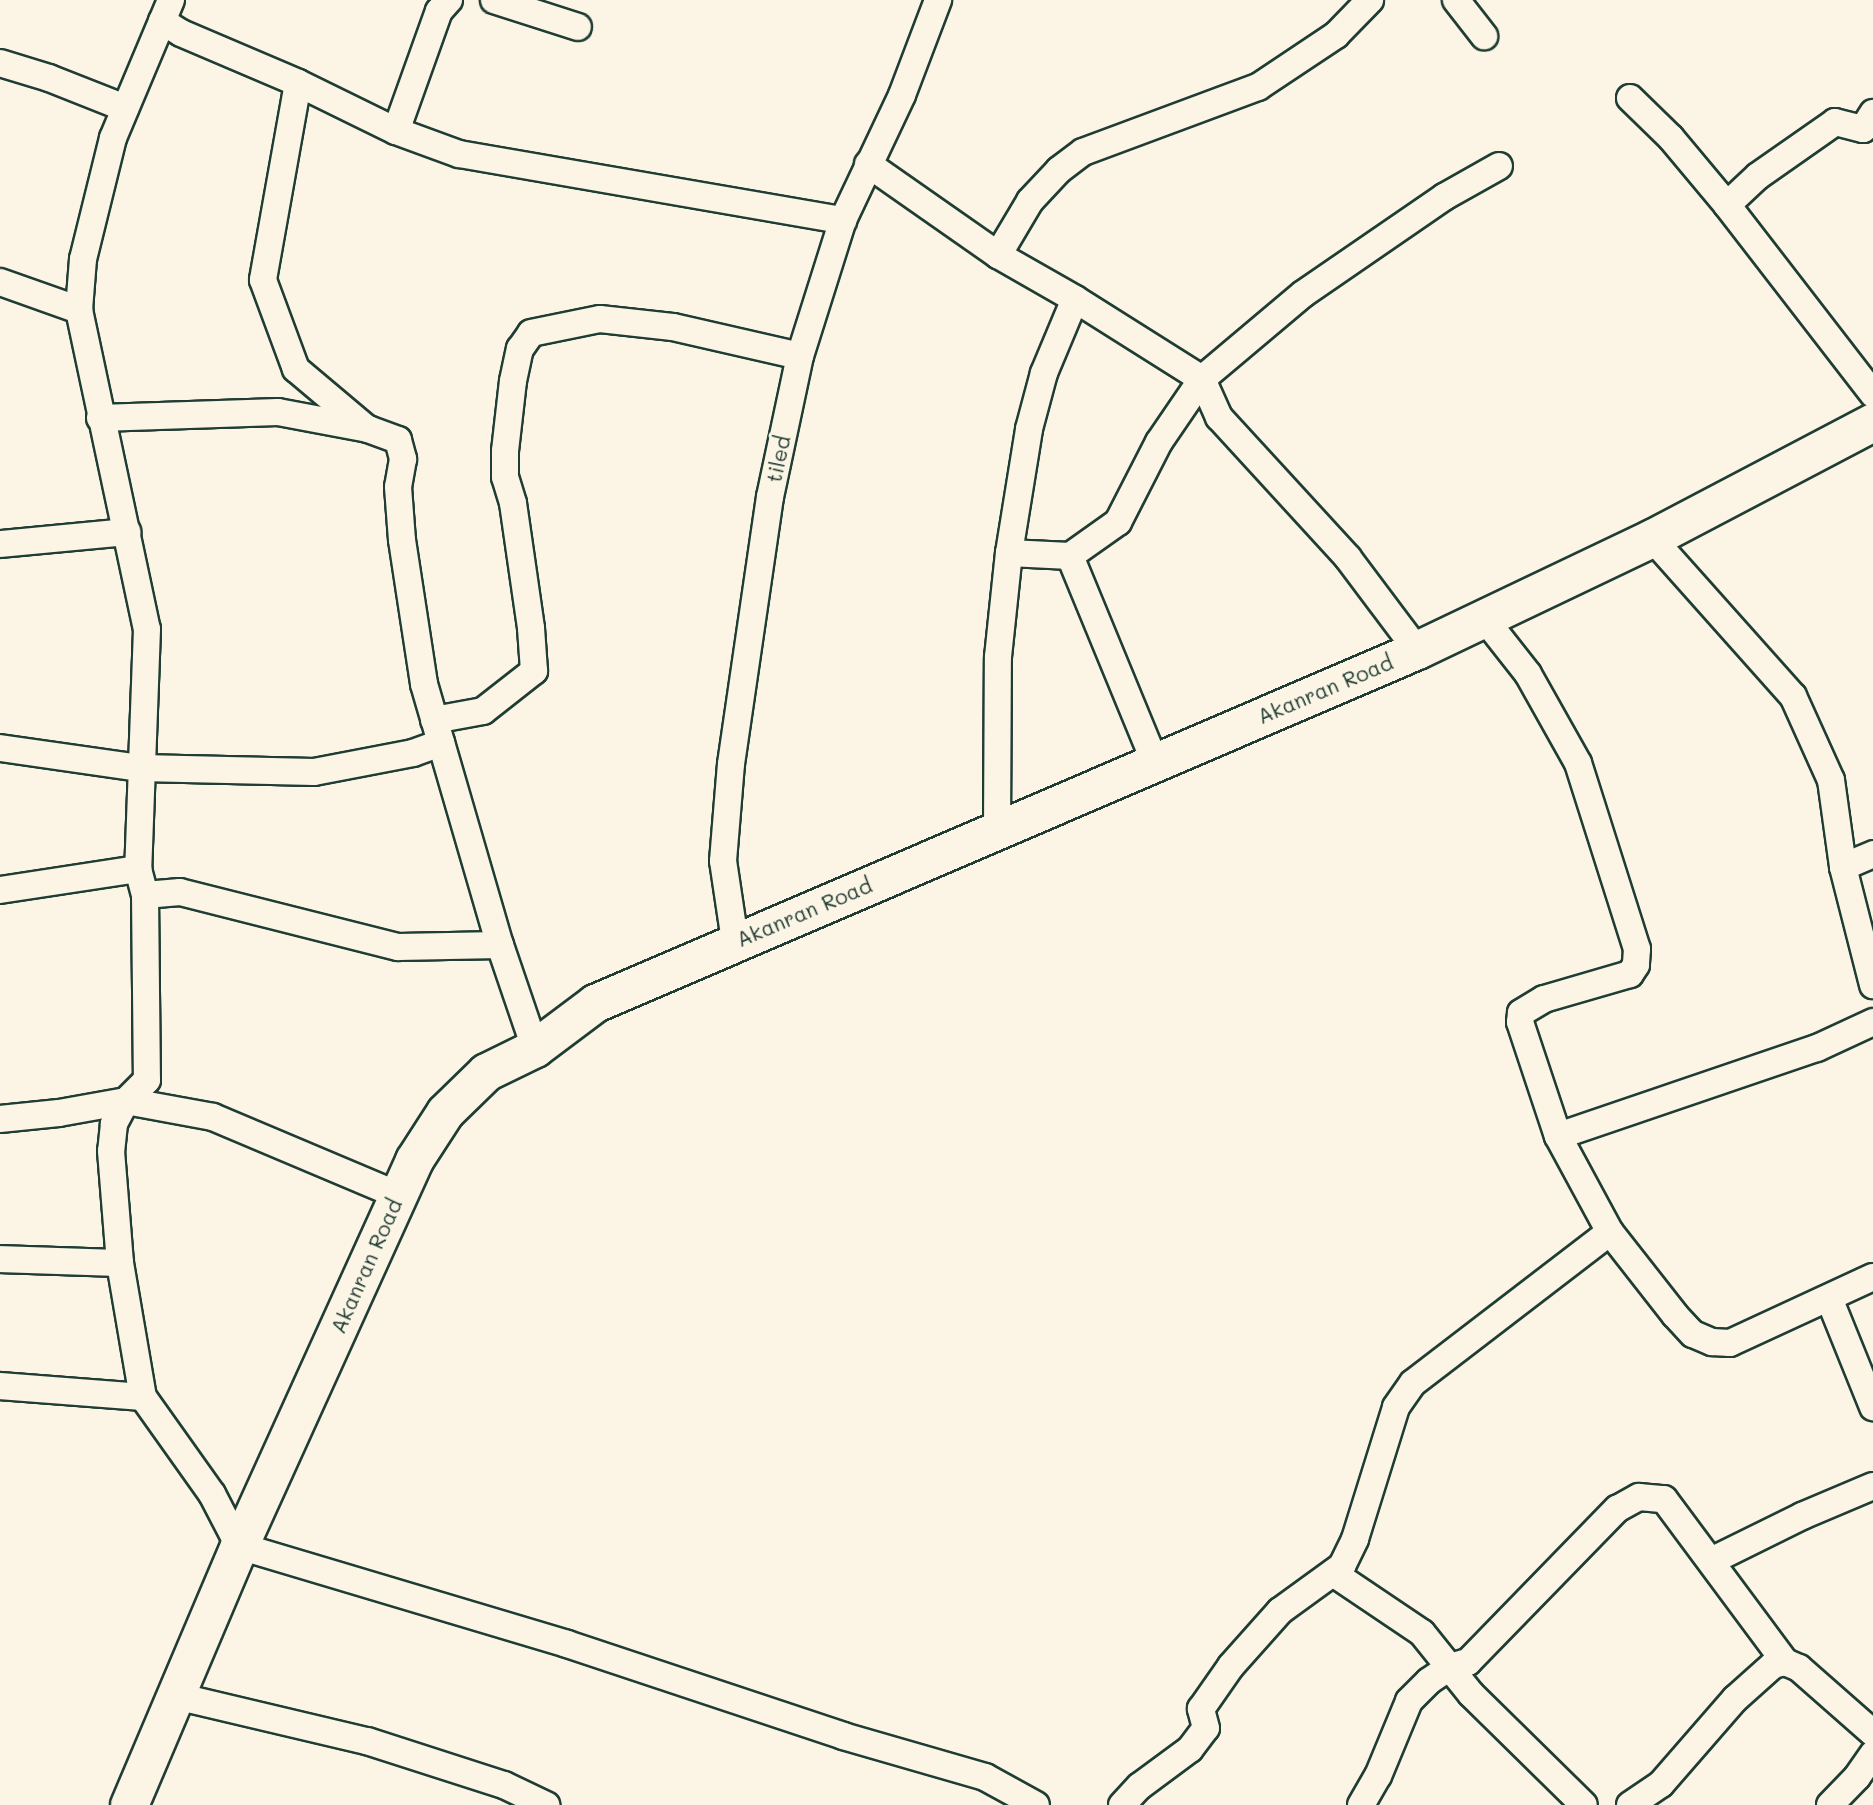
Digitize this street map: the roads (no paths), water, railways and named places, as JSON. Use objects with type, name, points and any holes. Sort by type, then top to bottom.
[{"type":"main road","name":"Akanran Road","points":[[129,1805],[239,1546],[414,1160],[445,1112],[486,1072],[535,1048],[595,1003],[1417,650],[1652,538],[1873,422]]},
{"type":"street","points":[[396,131],[439,11],[449,0]]},
{"type":"street","points":[[494,0],[578,27]]},
{"type":"street","name":"tiled","points":[[735,941],[723,861],[731,764],[770,497],[800,356],[843,220],[902,95],[938,0]]},
{"type":"street","points":[[998,255],[1030,201],[1059,170],[1083,152],[1258,87],[1336,35],[1370,0]]},
{"type":"street","points":[[1456,0],[1484,36]]},
{"type":"street","points":[[167,11],[181,33],[298,83],[396,131],[459,154],[843,220]]},
{"type":"street","points":[[167,11],[113,138],[83,258],[79,310],[147,629],[138,869],[145,895],[147,1080],[126,1101],[114,1124],[111,1151],[120,1263],[143,1397],[212,1494],[239,1546],[567,1644],[843,1736],[985,1777],[1036,1805]]},
{"type":"street","points":[[0,63],[125,108]]},
{"type":"street","points":[[298,83],[263,280],[296,369],[368,429]]},
{"type":"street","points":[[1630,97],[1671,138],[1727,205],[1873,394]]},
{"type":"street","points":[[1727,205],[1758,177],[1835,122],[1863,129],[1873,113]]},
{"type":"street","points":[[868,164],[998,255],[1075,299],[1202,379],[1219,417],[1348,558],[1417,650]]},
{"type":"street","points":[[1009,552],[1070,556],[1118,522],[1159,442],[1202,379],[1304,294],[1444,197],[1499,166]]},
{"type":"street","points":[[0,282],[79,310]]},
{"type":"street","points":[[997,830],[998,657],[1009,552],[1032,418],[1044,373],[1075,299]]},
{"type":"street","points":[[0,748],[141,768],[314,772],[413,753],[438,732],[483,711],[534,671],[531,628],[513,503],[505,477],[505,451],[513,381],[520,349],[531,333],[600,319],[673,327],[800,356]]},
{"type":"street","points":[[100,418],[278,412],[368,429],[398,440],[403,459],[398,487],[402,540],[424,684],[500,945],[535,1048]]},
{"type":"street","points":[[0,544],[127,531]]},
{"type":"street","points":[[1652,538],[1793,696],[1831,780],[1843,867],[1873,985]]},
{"type":"street","points":[[1070,556],[1154,762]]},
{"type":"street","points":[[1484,618],[1528,674],[1578,763],[1637,949],[1636,965],[1630,974],[1545,999],[1521,1013],[1521,1031],[1558,1136],[1610,1232],[1675,1315],[1693,1334],[1712,1342],[1730,1343],[1873,1277]]},
{"type":"street","points":[[1843,867],[1873,854]]},
{"type":"street","points":[[0,890],[138,869]]},
{"type":"street","points":[[145,895],[180,892],[398,947],[500,945]]},
{"type":"street","points":[[1558,1136],[1817,1048],[1873,1023]]},
{"type":"street","points":[[0,1119],[59,1114],[126,1101],[213,1117],[398,1195]]},
{"type":"street","points":[[1122,1805],[1140,1786],[1190,1749],[1206,1728],[1201,1709],[1231,1666],[1280,1611],[1342,1566],[1355,1539],[1396,1407],[1413,1383],[1610,1232]]},
{"type":"street","points":[[0,1259],[120,1263]]},
{"type":"street","points":[[1829,1298],[1873,1407]]},
{"type":"street","points":[[0,1386],[143,1397]]},
{"type":"street","points":[[1711,1561],[1802,1516],[1873,1486]]},
{"type":"street","points":[[1361,1805],[1383,1766],[1409,1701],[1429,1681],[1459,1664],[1617,1509],[1639,1497],[1664,1499],[1785,1662],[1799,1668],[1873,1733]]},
{"type":"street","points":[[1333,1573],[1422,1633],[1459,1664],[1471,1694],[1584,1805]]},
{"type":"street","points":[[1630,1805],[1661,1784],[1735,1699],[1773,1665],[1785,1662]]},
{"type":"street","points":[[176,1696],[367,1741],[504,1785],[539,1804]]},
{"type":"street","points":[[1830,1805],[1857,1777],[1873,1754]]}]
